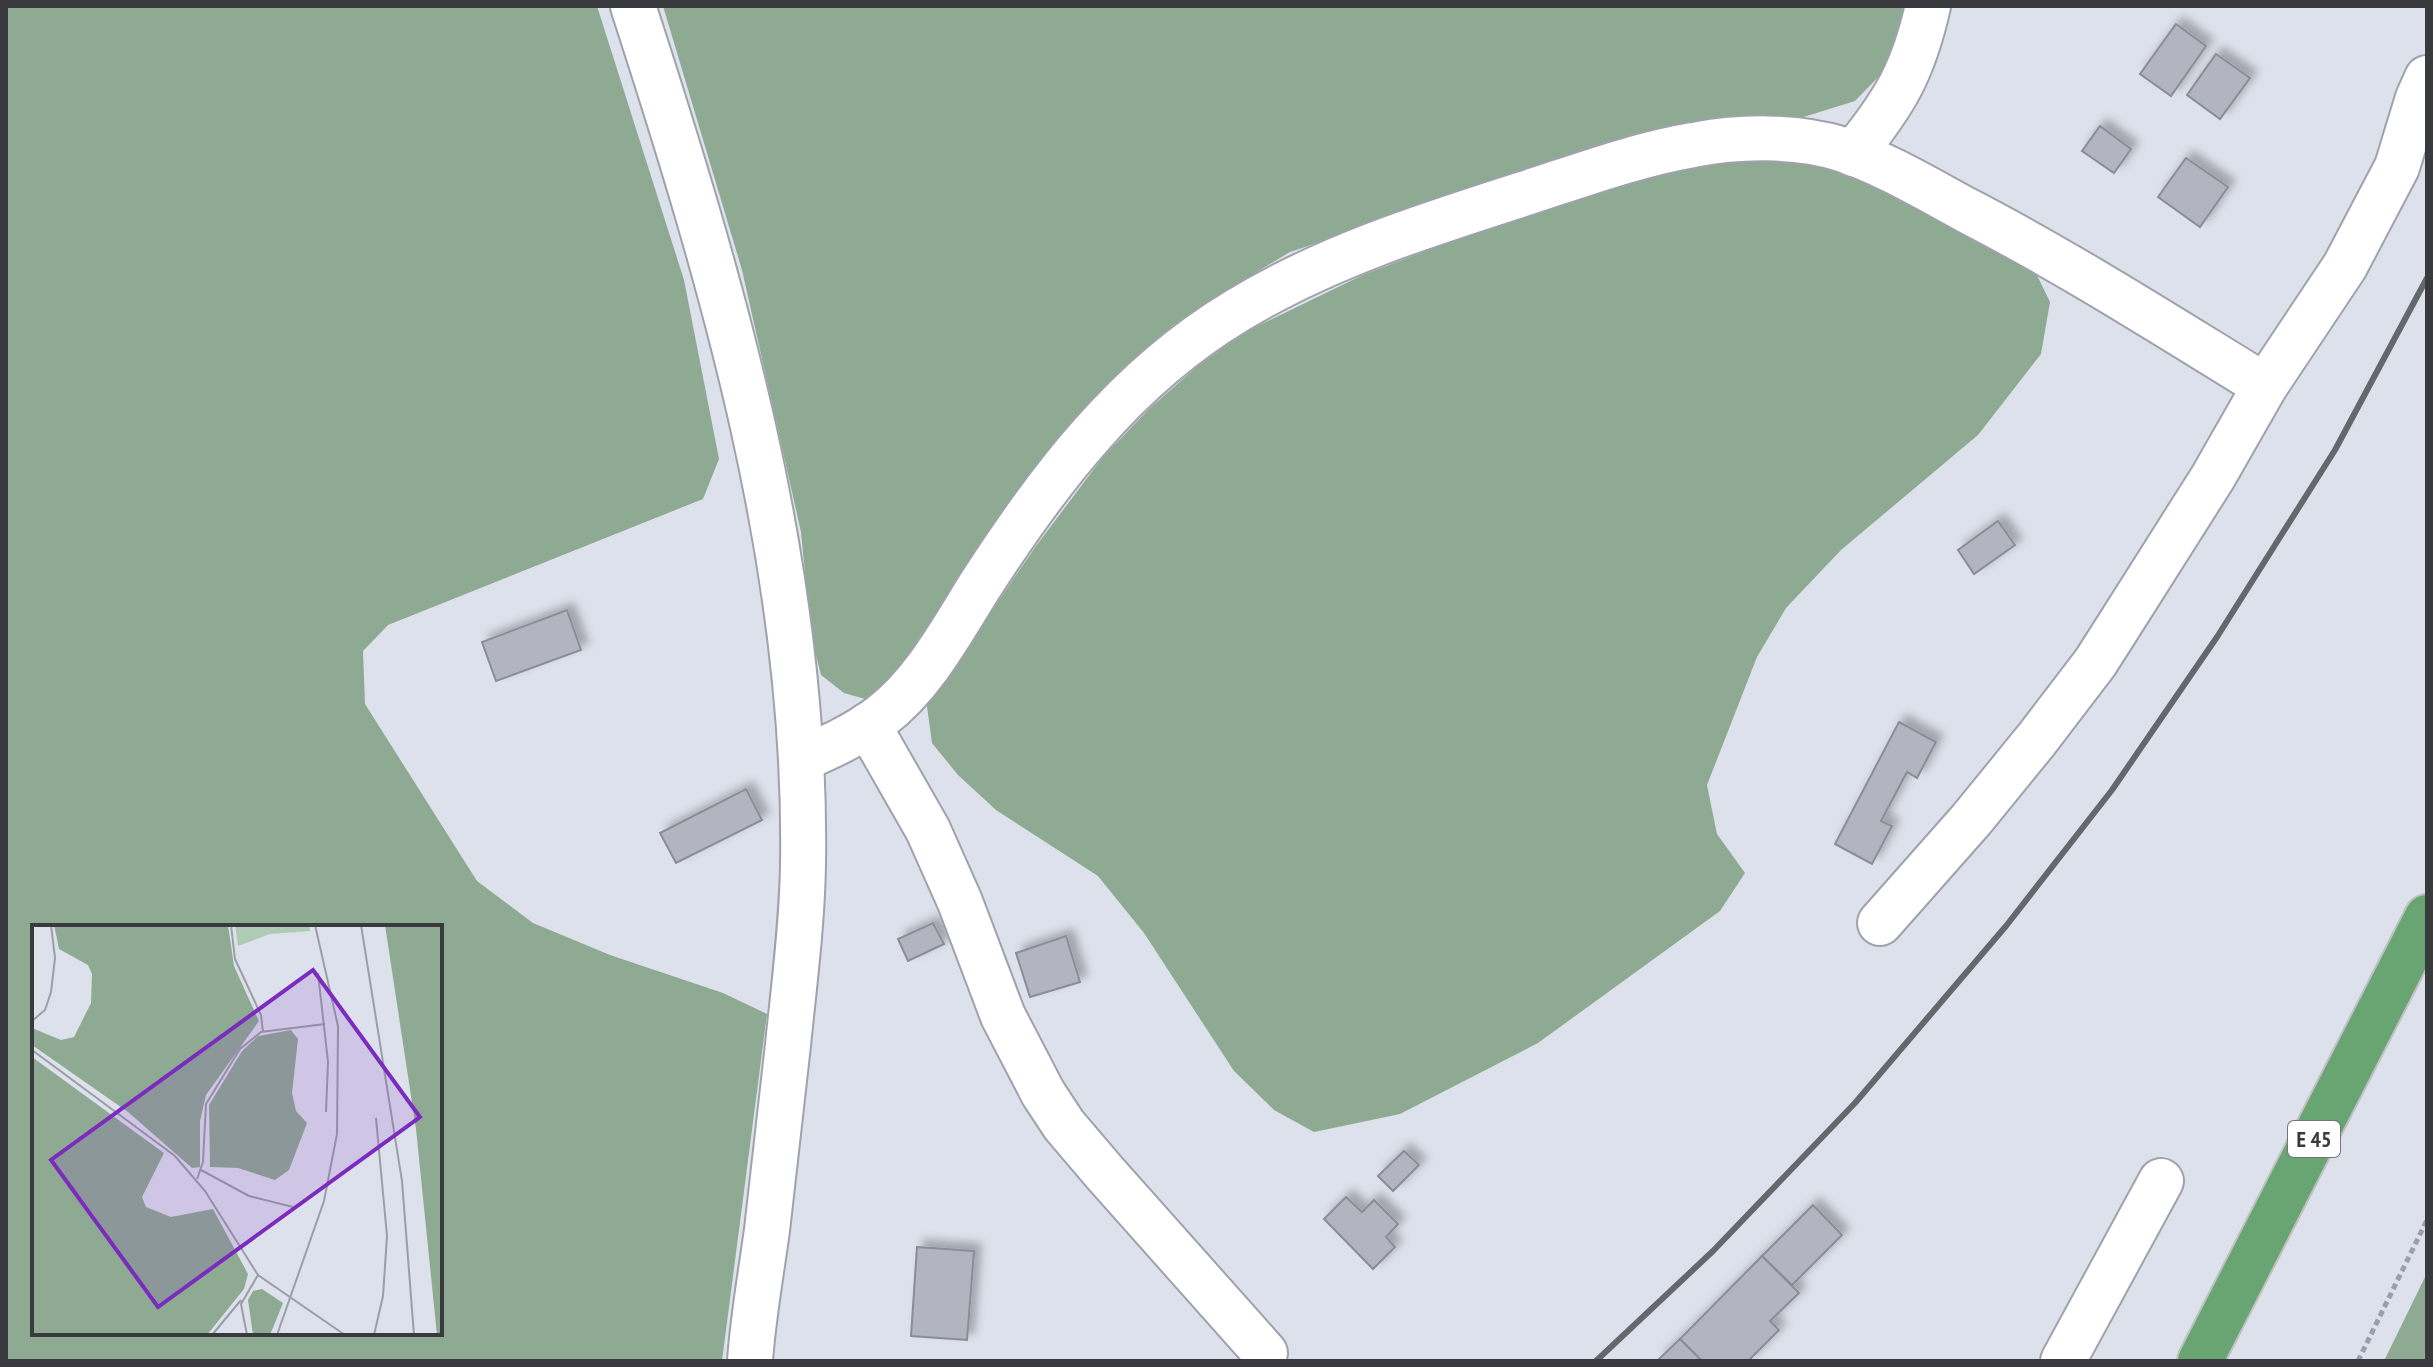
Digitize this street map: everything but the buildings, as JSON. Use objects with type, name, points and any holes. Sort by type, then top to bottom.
[{"type":"highway","name":"E 45","points":[[2200,1361],[2427,917]]},
{"type":"street","points":[[633,6],[713,270],[744,390],[773,524],[790,635],[802,759],[803,868],[793,993],[750,1361]]},
{"type":"street","points":[[1853,154],[1886,113],[1907,76],[1919,46],[1928,6]]},
{"type":"street","points":[[1880,923],[1971,820],[2081,683],[2213,477],[2265,386],[2345,266],[2397,167],[2427,78]]},
{"type":"street","points":[[802,759],[868,725],[883,715],[912,686],[1017,532],[1091,436],[1133,392],[1185,345],[1237,310],[1289,281],[1358,252],[1639,156],[1697,144],[1752,140],[1795,140],[1839,148],[1883,165],[2046,252],[2265,386]]},
{"type":"street","points":[[868,725],[928,830],[960,902],[1003,1016],[1043,1093],[1064,1125],[1104,1172],[1265,1353]]},
{"type":"street","points":[[2063,1361],[2161,1181]]},
{"type":"path","points":[[2358,1361],[2427,1220]]},
{"type":"green space","points":[[6,6],[597,6],[684,280],[719,459],[703,499],[388,625],[363,651],[365,704],[477,881],[533,923],[610,955],[723,993],[767,1014],[722,1361],[6,1361]]},
{"type":"green space","points":[[663,6],[1909,6],[1899,41],[1883,72],[1855,101],[1797,119],[1353,231],[1290,252],[1172,326],[1116,377],[1073,422],[1032,472],[899,670],[872,701],[844,693],[821,675],[811,635],[801,532],[742,270]]},
{"type":"green space","points":[[1755,159],[1803,160],[1845,171],[2032,265],[2050,302],[2041,354],[1978,435],[1841,550],[1786,608],[1757,657],[1707,785],[1717,834],[1745,873],[1720,911],[1538,1043],[1400,1114],[1314,1132],[1274,1110],[1234,1071],[1144,933],[1098,876],[996,810],[958,775],[932,743],[926,699],[960,657],[1036,546],[1103,457],[1150,408],[1199,365],[1247,331],[1365,274],[1640,177]]},
{"type":"green space","points":[[2427,1273],[2427,1361],[2384,1361]]},
{"type":"railway","points":[[1596,1361],[1713,1251],[1855,1103],[2006,926],[2112,790],[2217,637],[2335,450],[2427,278]]}]
